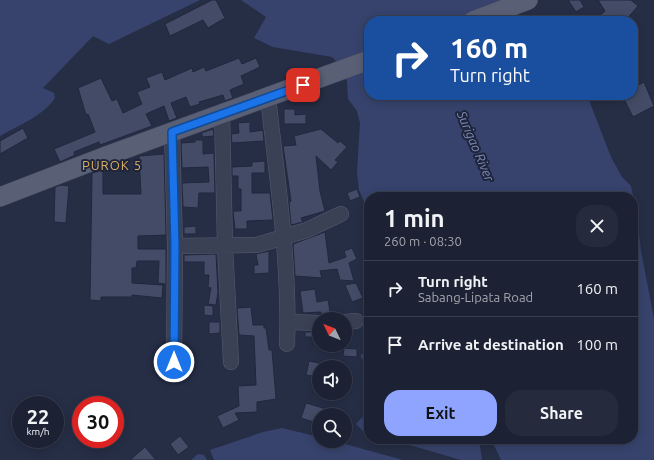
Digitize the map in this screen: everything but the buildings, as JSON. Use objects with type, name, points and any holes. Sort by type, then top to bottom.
[{"type":"main road","points":[[486,16],[528,0]]},
{"type":"main road","points":[[0,197],[364,62]]},
{"type":"street","points":[[268,97],[283,238],[288,322],[287,344]]},
{"type":"street","points":[[222,114],[225,246],[231,362]]},
{"type":"street","points":[[172,132],[175,246],[174,362]]},
{"type":"street","points":[[175,246],[256,245],[307,230],[341,214]]},
{"type":"street","points":[[288,322],[312,323]]},
{"type":"water","points":[[0,0],[200,0],[109,44],[93,36],[43,88],[54,93],[55,98],[50,104],[30,120],[0,136]]},
{"type":"water","name":"Surigao River","points":[[241,0],[510,0],[518,14],[521,16],[364,16],[364,100],[589,100],[611,157],[622,177],[631,186],[632,192],[364,192],[364,202],[359,190],[357,172],[360,123],[357,111],[348,99],[347,81],[340,65],[332,57],[273,47],[254,38],[266,17]]},
{"type":"water","points":[[638,224],[641,251],[654,319],[654,460],[501,460],[493,444],[638,444]]},
{"type":"water","points":[[361,354],[364,354],[364,361],[361,358]]},
{"type":"water","points":[[364,415],[364,432],[356,424]]},
{"type":"water","points":[[282,428],[312,435],[312,448],[352,448],[352,446],[403,460],[214,460],[210,450],[263,432]]},
{"type":"water","points":[[406,444],[478,444],[480,446],[482,460],[461,460]]},
{"type":"water","points":[[198,454],[204,455],[207,460],[191,460]]},
{"type":"district","name":"PUROK 5","points":[[112,165]]},
{"type":"route","points":[[174,362],[175,246],[172,132],[303,85]]}]
